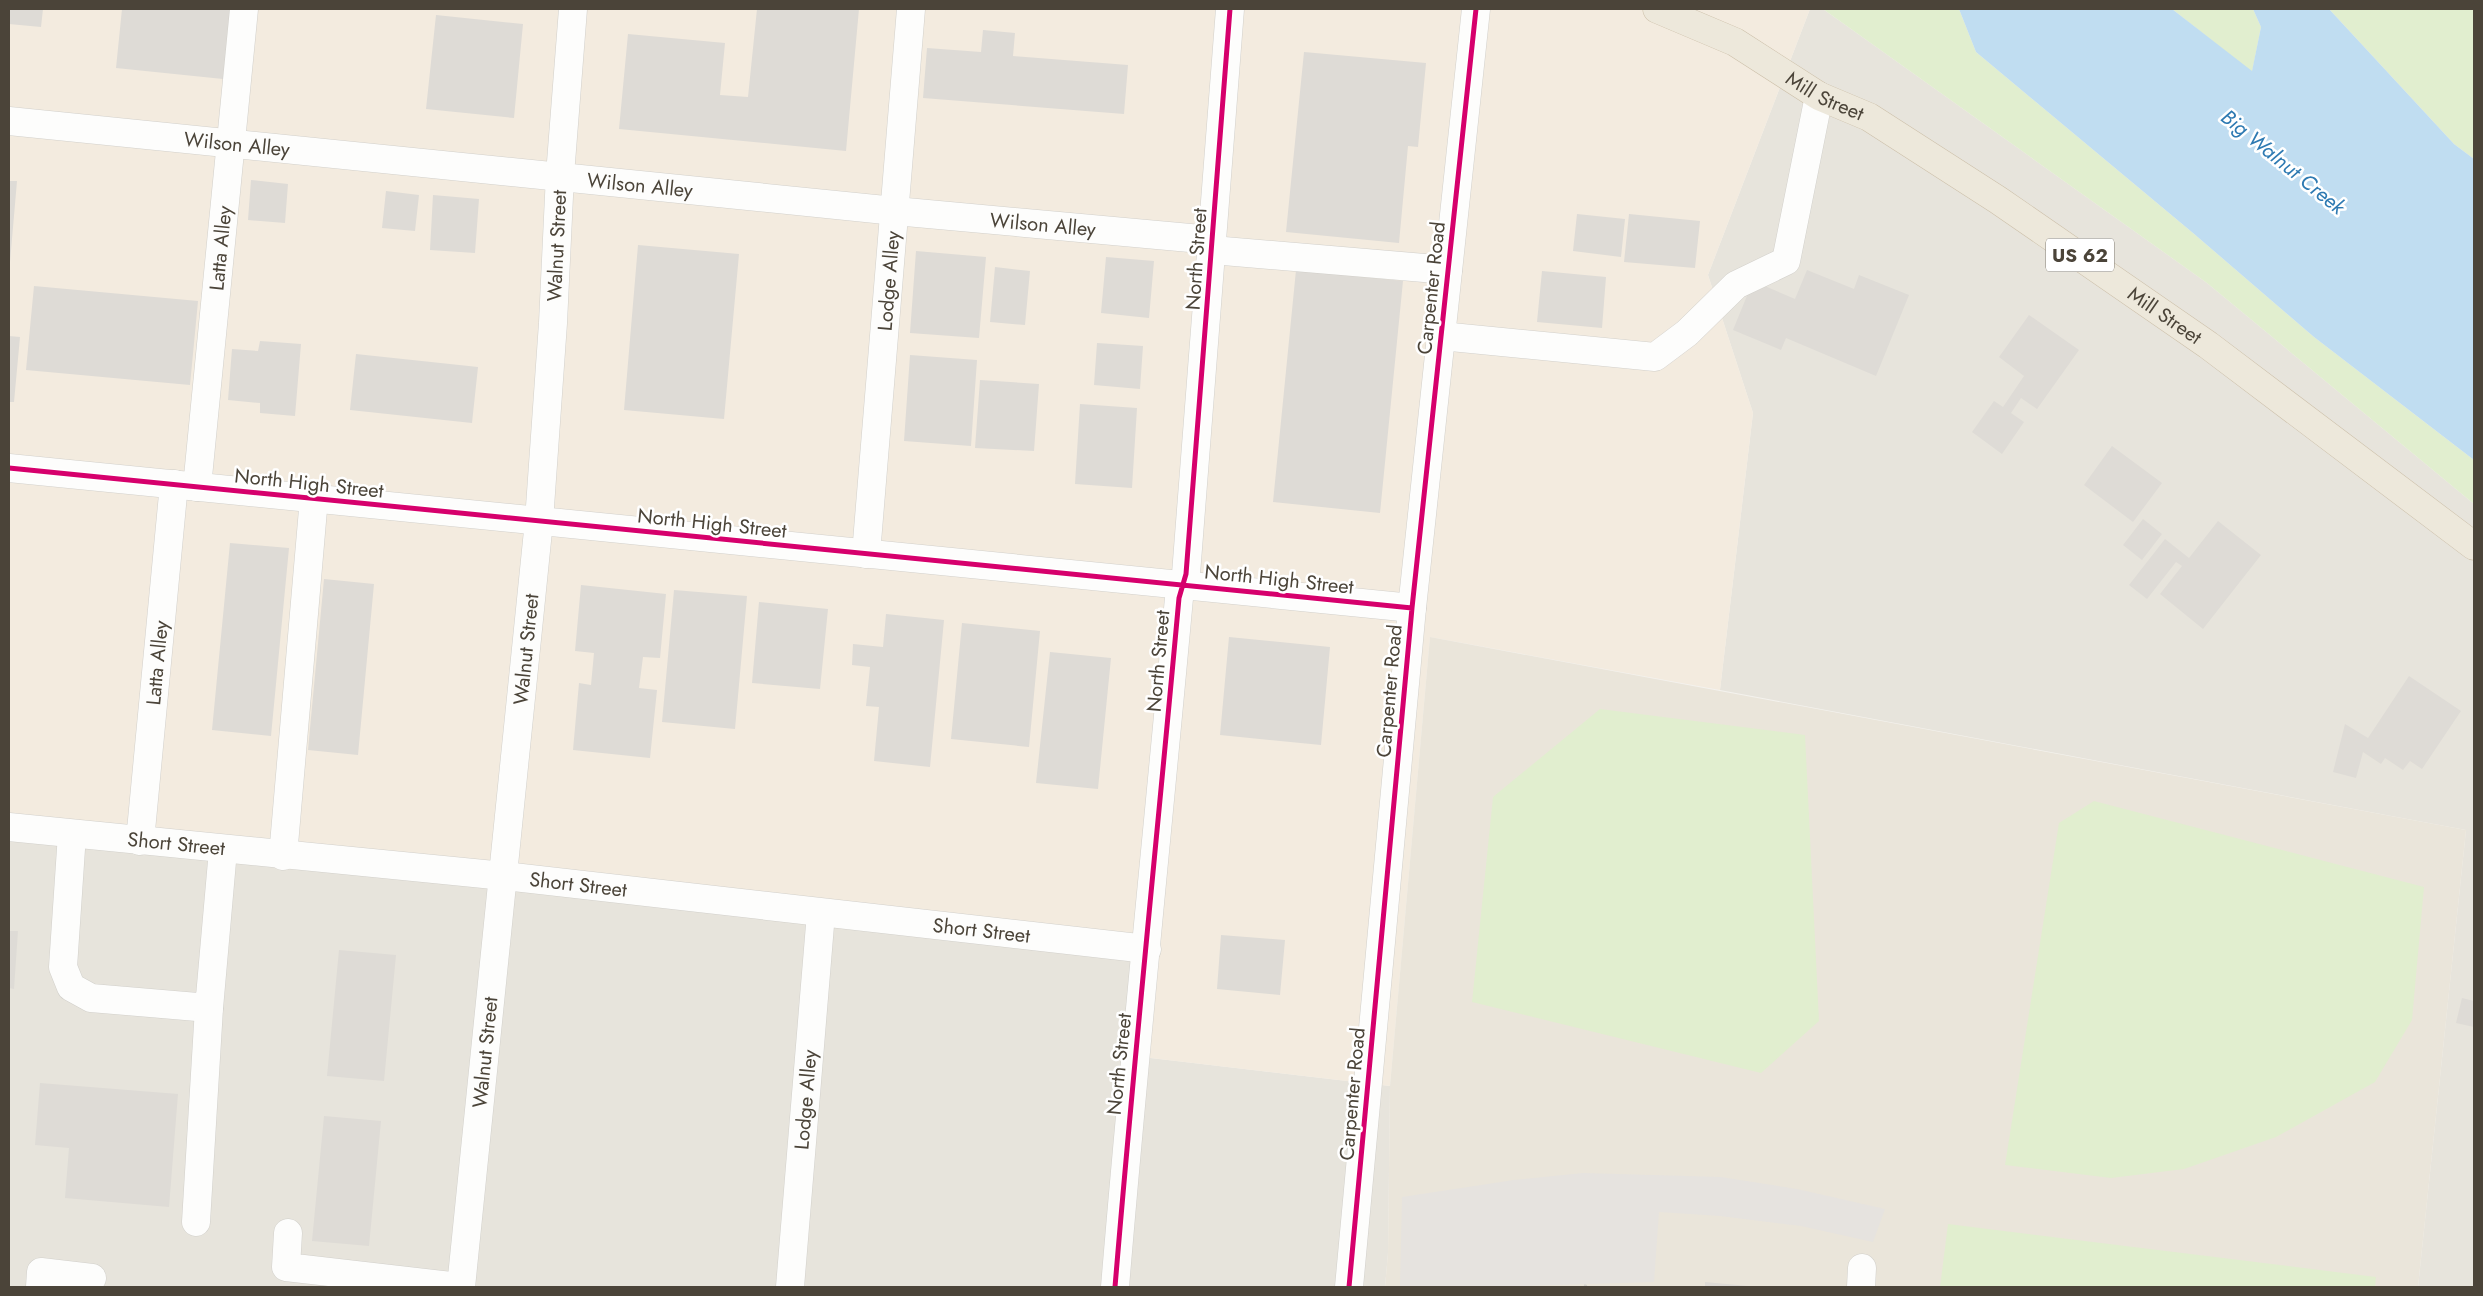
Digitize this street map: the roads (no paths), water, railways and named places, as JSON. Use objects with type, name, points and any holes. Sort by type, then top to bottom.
[{"type":"highway","name":"Mill Street","points":[[1657,9],[1735,42],[1820,96],[1869,117],[2104,272],[2208,345],[2474,546]]},
{"type":"street","name":"Latta Alley","points":[[140,841],[232,143],[244,9]]},
{"type":"street","name":"Walnut Street","points":[[461,1287],[539,521],[553,323],[560,175],[573,9]]},
{"type":"street","name":"Lodge Alley","points":[[866,554],[911,9]]},
{"type":"street","name":"North Street","points":[[1115,1287],[1131,1092],[1147,949],[1179,598],[1186,574],[1230,9]]},
{"type":"street","name":"Carpenter Road","points":[[1348,1287],[1412,608],[1476,9]]},
{"type":"street","points":[[1441,336],[1655,357],[1688,333],[1736,285],[1786,261],[1820,96]]},
{"type":"street","name":"Wilson Alley","points":[[9,121],[560,175],[1448,270]]},
{"type":"street","name":"North High Street","points":[[9,468],[1412,608]]},
{"type":"street","points":[[283,856],[314,498]]},
{"type":"street","name":"Short Street","points":[[9,827],[283,856],[504,876],[1147,949]]},
{"type":"street","points":[[72,834],[63,967],[71,987],[91,998],[209,1008]]},
{"type":"street","points":[[196,1222],[209,1008],[223,850]]},
{"type":"street","name":"Lodge Alley","points":[[790,1287],[821,913]]},
{"type":"street","points":[[288,1233],[284,1277],[461,1287]]},
{"type":"street","points":[[40,1287],[41,1272],[78,1280]]},
{"type":"water","name":"Big Walnut Creek","points":[[1959,9],[2172,9],[2252,71],[2261,27],[2253,9],[2329,9],[2454,144],[2474,159],[2474,460],[2314,337],[2193,233],[1976,52]]}]
